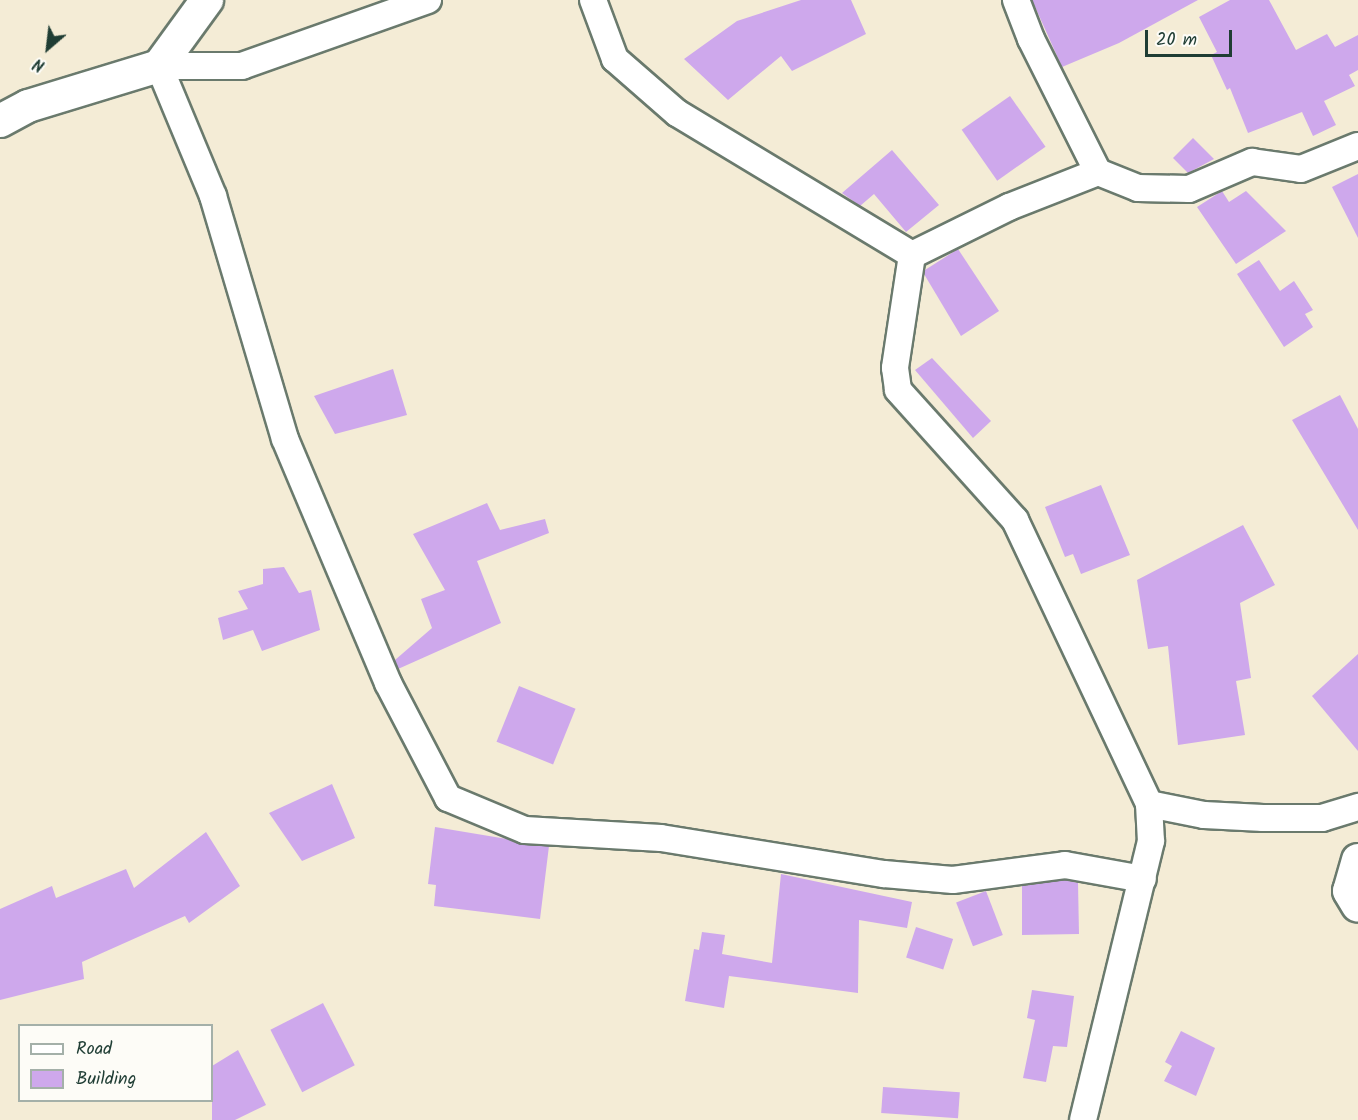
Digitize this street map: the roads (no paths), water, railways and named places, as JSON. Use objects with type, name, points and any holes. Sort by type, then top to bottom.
[{"type":"street","points":[[159,66],[207,0]]},
{"type":"street","points":[[0,121],[28,106],[159,66],[243,66],[428,0]]},
{"type":"street","points":[[593,0],[615,59],[677,113],[912,255]]},
{"type":"street","points":[[1016,0],[1031,39],[1098,172],[1138,188],[1188,189],[1252,162],[1301,170],[1358,146]]},
{"type":"street","points":[[159,66],[213,196],[285,440],[388,683],[448,798],[525,830],[661,838],[884,874],[953,880],[1065,865],[1143,879]]},
{"type":"street","points":[[912,255],[1009,207],[1098,172]]},
{"type":"street","points":[[912,255],[895,368],[898,390],[1015,520],[1149,804],[1151,841],[1083,1120]]},
{"type":"street","points":[[1149,804],[1204,815],[1263,818],[1322,818],[1358,807]]},
{"type":"street","points":[[1358,860],[1348,891],[1358,906]]}]
